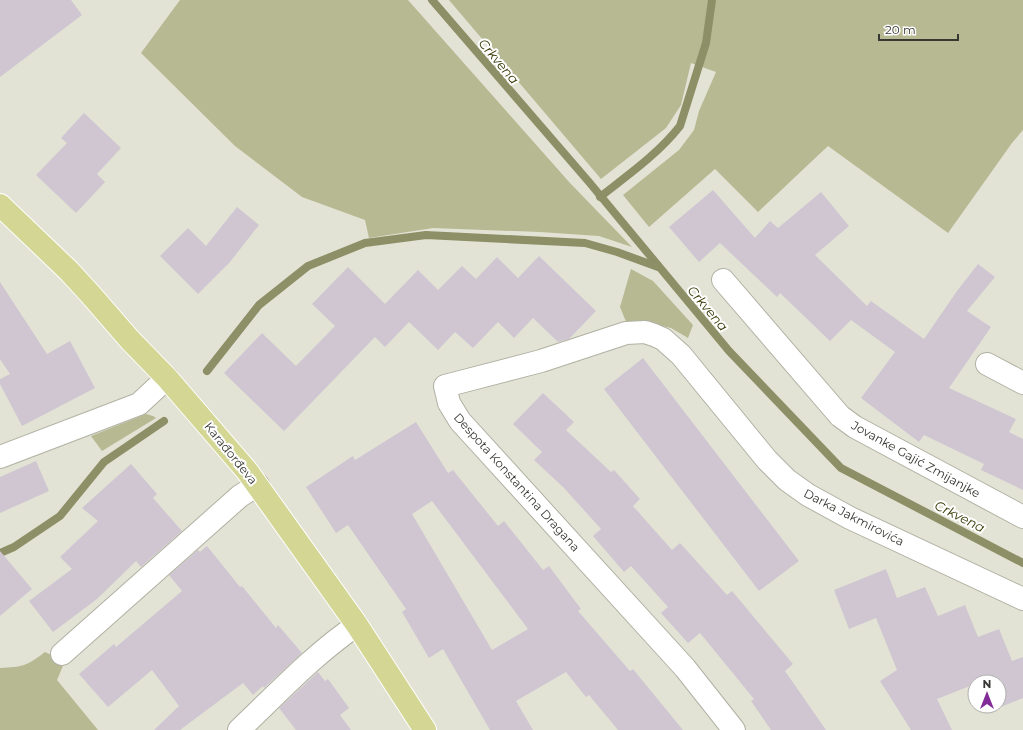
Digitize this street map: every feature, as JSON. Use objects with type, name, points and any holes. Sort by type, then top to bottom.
[{"type":"main road","name":"Karađorđeva","points":[[0,205],[69,271],[210,426],[258,485],[357,625],[421,728]]},
{"type":"street","name":"Jovanke Gajić Zmijanjke","points":[[723,280],[840,416],[855,427],[1023,517]]},
{"type":"street","name":"Darka Jakmirovića","points":[[645,332],[663,339],[681,355],[767,460],[787,480],[808,496],[850,518],[1023,599]]},
{"type":"street","name":"Despota Konstantina Dragana","points":[[645,332],[626,333],[542,361],[445,386],[449,404],[460,421],[685,668],[734,730]]},
{"type":"street","points":[[987,364],[1023,383]]},
{"type":"street","points":[[0,457],[139,404],[167,378]]},
{"type":"street","points":[[62,654],[240,496],[258,485]]},
{"type":"street","points":[[239,730],[325,649],[357,625]]},
{"type":"green space","points":[[180,0],[408,0],[570,183],[632,247],[599,236],[433,228],[369,238],[365,220],[302,197],[235,146],[141,53]]},
{"type":"green space","points":[[449,0],[1023,0],[1023,130],[1012,143],[948,233],[828,146],[758,212],[715,169],[649,227],[623,195],[679,150],[694,130],[699,111],[716,72],[691,63],[681,105],[666,128],[601,179]]},
{"type":"green space","points":[[631,269],[653,281],[693,325],[688,338],[671,328],[658,325],[627,324],[620,307]]},
{"type":"green space","points":[[146,414],[156,418],[102,451],[91,436]]},
{"type":"green space","points":[[45,652],[65,661],[57,680],[98,730],[0,730],[0,668],[24,665]]},
{"type":"building","points":[[0,0],[71,0],[82,15],[0,77]]},
{"type":"building","points":[[84,113],[121,148],[97,174],[105,182],[76,213],[36,175],[67,143],[61,138]]},
{"type":"building","points":[[713,190],[755,238],[770,221],[778,228],[821,192],[849,226],[815,255],[867,306],[871,301],[924,339],[957,291],[978,264],[995,277],[967,311],[991,327],[949,388],[1016,419],[1009,432],[1023,439],[1023,490],[981,470],[984,464],[924,435],[919,442],[861,398],[895,352],[851,320],[830,341],[780,293],[777,297],[720,243],[699,262],[669,227]]},
{"type":"building","points":[[237,207],[259,225],[230,262],[198,294],[160,256],[188,228],[206,246]]},
{"type":"building","points":[[539,256],[596,311],[569,339],[558,342],[533,318],[514,338],[498,322],[473,348],[455,332],[438,350],[409,322],[385,347],[375,337],[284,431],[224,373],[262,333],[296,366],[335,326],[312,304],[348,267],[385,304],[418,270],[438,290],[462,266],[476,279],[497,257],[518,278]]},
{"type":"building","points":[[0,282],[47,354],[70,341],[95,388],[22,426],[0,384],[0,379],[10,374],[0,359]]},
{"type":"building","points":[[643,358],[799,561],[759,591],[604,389]]},
{"type":"building","points":[[543,393],[574,422],[566,430],[611,472],[614,470],[640,499],[633,506],[672,550],[680,543],[727,595],[732,591],[793,664],[785,671],[826,730],[771,730],[751,701],[754,699],[700,633],[688,643],[661,613],[668,607],[631,566],[624,572],[593,536],[601,529],[564,488],[534,460],[542,452],[513,424]]},
{"type":"building","points":[[416,422],[448,473],[453,470],[498,526],[504,521],[543,570],[549,566],[581,609],[578,611],[630,671],[633,669],[683,730],[618,730],[589,695],[586,697],[566,672],[516,701],[533,730],[490,730],[443,649],[429,658],[402,612],[406,609],[348,525],[336,533],[306,487],[353,456],[355,460]],"holes":[[[432,501],[528,629],[492,650],[412,514]]]},
{"type":"building","points":[[36,461],[49,491],[0,513],[0,477]]},
{"type":"building","points":[[131,464],[157,494],[153,498],[182,531],[141,567],[136,561],[97,599],[53,632],[29,601],[72,569],[60,557],[98,521],[82,508]]},
{"type":"building","points":[[207,546],[276,628],[278,625],[302,653],[264,688],[263,686],[253,695],[243,683],[180,730],[154,730],[179,706],[152,670],[108,707],[79,674],[114,644],[116,647],[182,591],[169,575],[198,550],[200,552]]},
{"type":"building","points":[[0,551],[32,589],[0,616]]},
{"type":"building","points":[[886,569],[897,598],[925,587],[938,616],[965,605],[978,637],[999,629],[1012,661],[1023,657],[1023,698],[1007,705],[1007,674],[967,674],[967,687],[937,699],[952,730],[911,730],[880,681],[897,670],[876,618],[849,629],[834,590]]},
{"type":"building","points":[[318,672],[325,681],[328,679],[349,708],[340,715],[351,730],[296,730],[279,708]]},
{"type":"waterway","name":"Crkvena","points":[[432,0],[589,182],[729,351],[841,468],[1023,563]]},
{"type":"waterway","points":[[600,197],[652,155],[680,126],[706,43],[712,0]]},
{"type":"waterway","points":[[207,371],[259,305],[308,266],[365,243],[426,235],[585,243],[617,252],[658,267]]},
{"type":"waterway","points":[[0,553],[14,547],[60,516],[104,462],[164,421]]}]
